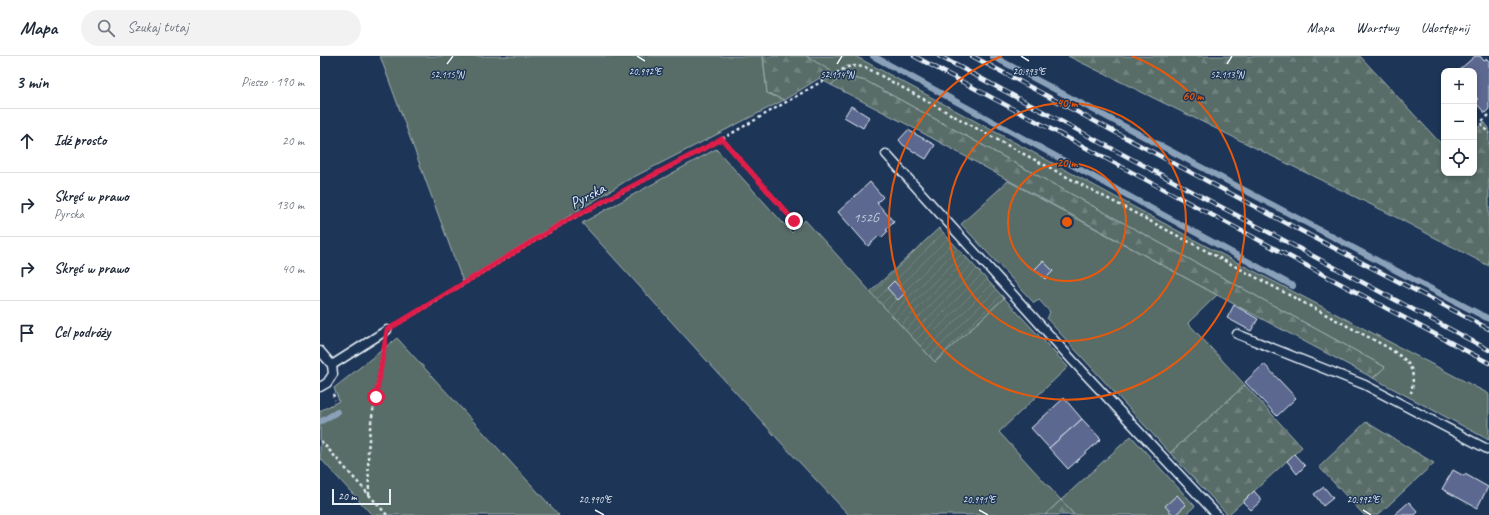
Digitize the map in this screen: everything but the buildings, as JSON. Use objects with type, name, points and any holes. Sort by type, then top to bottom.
[{"type":"lane","points":[[886,154],[1073,361],[1217,515]]},
{"type":"lane","points":[[332,365],[387,330]]},
{"type":"lane","points":[[1236,334],[1365,385],[1489,450]]},
{"type":"lane","points":[[320,351],[332,365],[333,374],[327,383],[320,387]]},
{"type":"path","name":"Pyrska","points":[[387,330],[564,222],[722,139],[847,67],[855,66],[865,67],[1019,152],[1387,347],[1407,361],[1414,380],[1408,408]]},
{"type":"path","points":[[1489,115],[1481,122],[1483,127],[1489,133]]},
{"type":"path","points":[[722,139],[794,221]]},
{"type":"path","points":[[369,495],[368,452],[370,428],[387,330]]},
{"type":"path","points":[[321,441],[387,515]]},
{"type":"green space","points":[[380,56],[763,56],[767,93],[784,100],[626,181],[463,282]]},
{"type":"green space","points":[[763,56],[806,56],[831,71],[784,100],[767,93]]},
{"type":"green space","points":[[806,56],[855,56],[1206,246],[1489,394],[1489,440],[1373,378],[1385,367],[866,81],[844,76],[831,85],[820,79],[830,71]]},
{"type":"green space","points":[[1068,56],[1360,56],[1441,144],[1441,176],[1477,176],[1477,128],[1484,122],[1489,128],[1489,266],[1388,213]]},
{"type":"green space","points":[[844,76],[866,81],[1385,367],[1373,378],[1217,295],[910,126],[831,85]]},
{"type":"green space","points":[[716,149],[792,233],[805,220],[935,362],[1004,298],[1068,367],[999,432],[1061,500],[1045,515],[849,515],[785,447],[582,223]]},
{"type":"green space","points":[[1008,181],[1217,295],[1188,323],[1245,385],[1170,453],[1047,319],[1050,312],[1039,300],[1034,303],[961,224]]},
{"type":"green space","points":[[939,228],[1004,298],[935,362],[870,292]]},
{"type":"green space","points":[[397,338],[559,515],[372,515],[320,458],[320,411],[339,401],[334,388]]},
{"type":"green space","points":[[1245,385],[1302,447],[1228,515],[1170,453]]},
{"type":"green space","points":[[1366,422],[1434,463],[1378,515],[1364,515],[1319,467]]},
{"type":"green space","points":[[1131,436],[1195,506],[1185,515],[1074,515],[1061,500]]},
{"type":"green space","points":[[1061,500],[1074,515],[1045,515]]},
{"type":"waterway","points":[[873,56],[1293,286]]},
{"type":"waterway","points":[[992,56],[1489,319]]},
{"type":"waterway","points":[[320,422],[337,412]]},
{"type":"railway","points":[[914,56],[1489,363]]},
{"type":"railway","points":[[939,56],[1489,350]]},
{"type":"railway","points":[[972,56],[1489,329]]},
{"type":"route","points":[[376,397],[387,330],[564,222],[639,184],[722,139],[794,221]]}]
